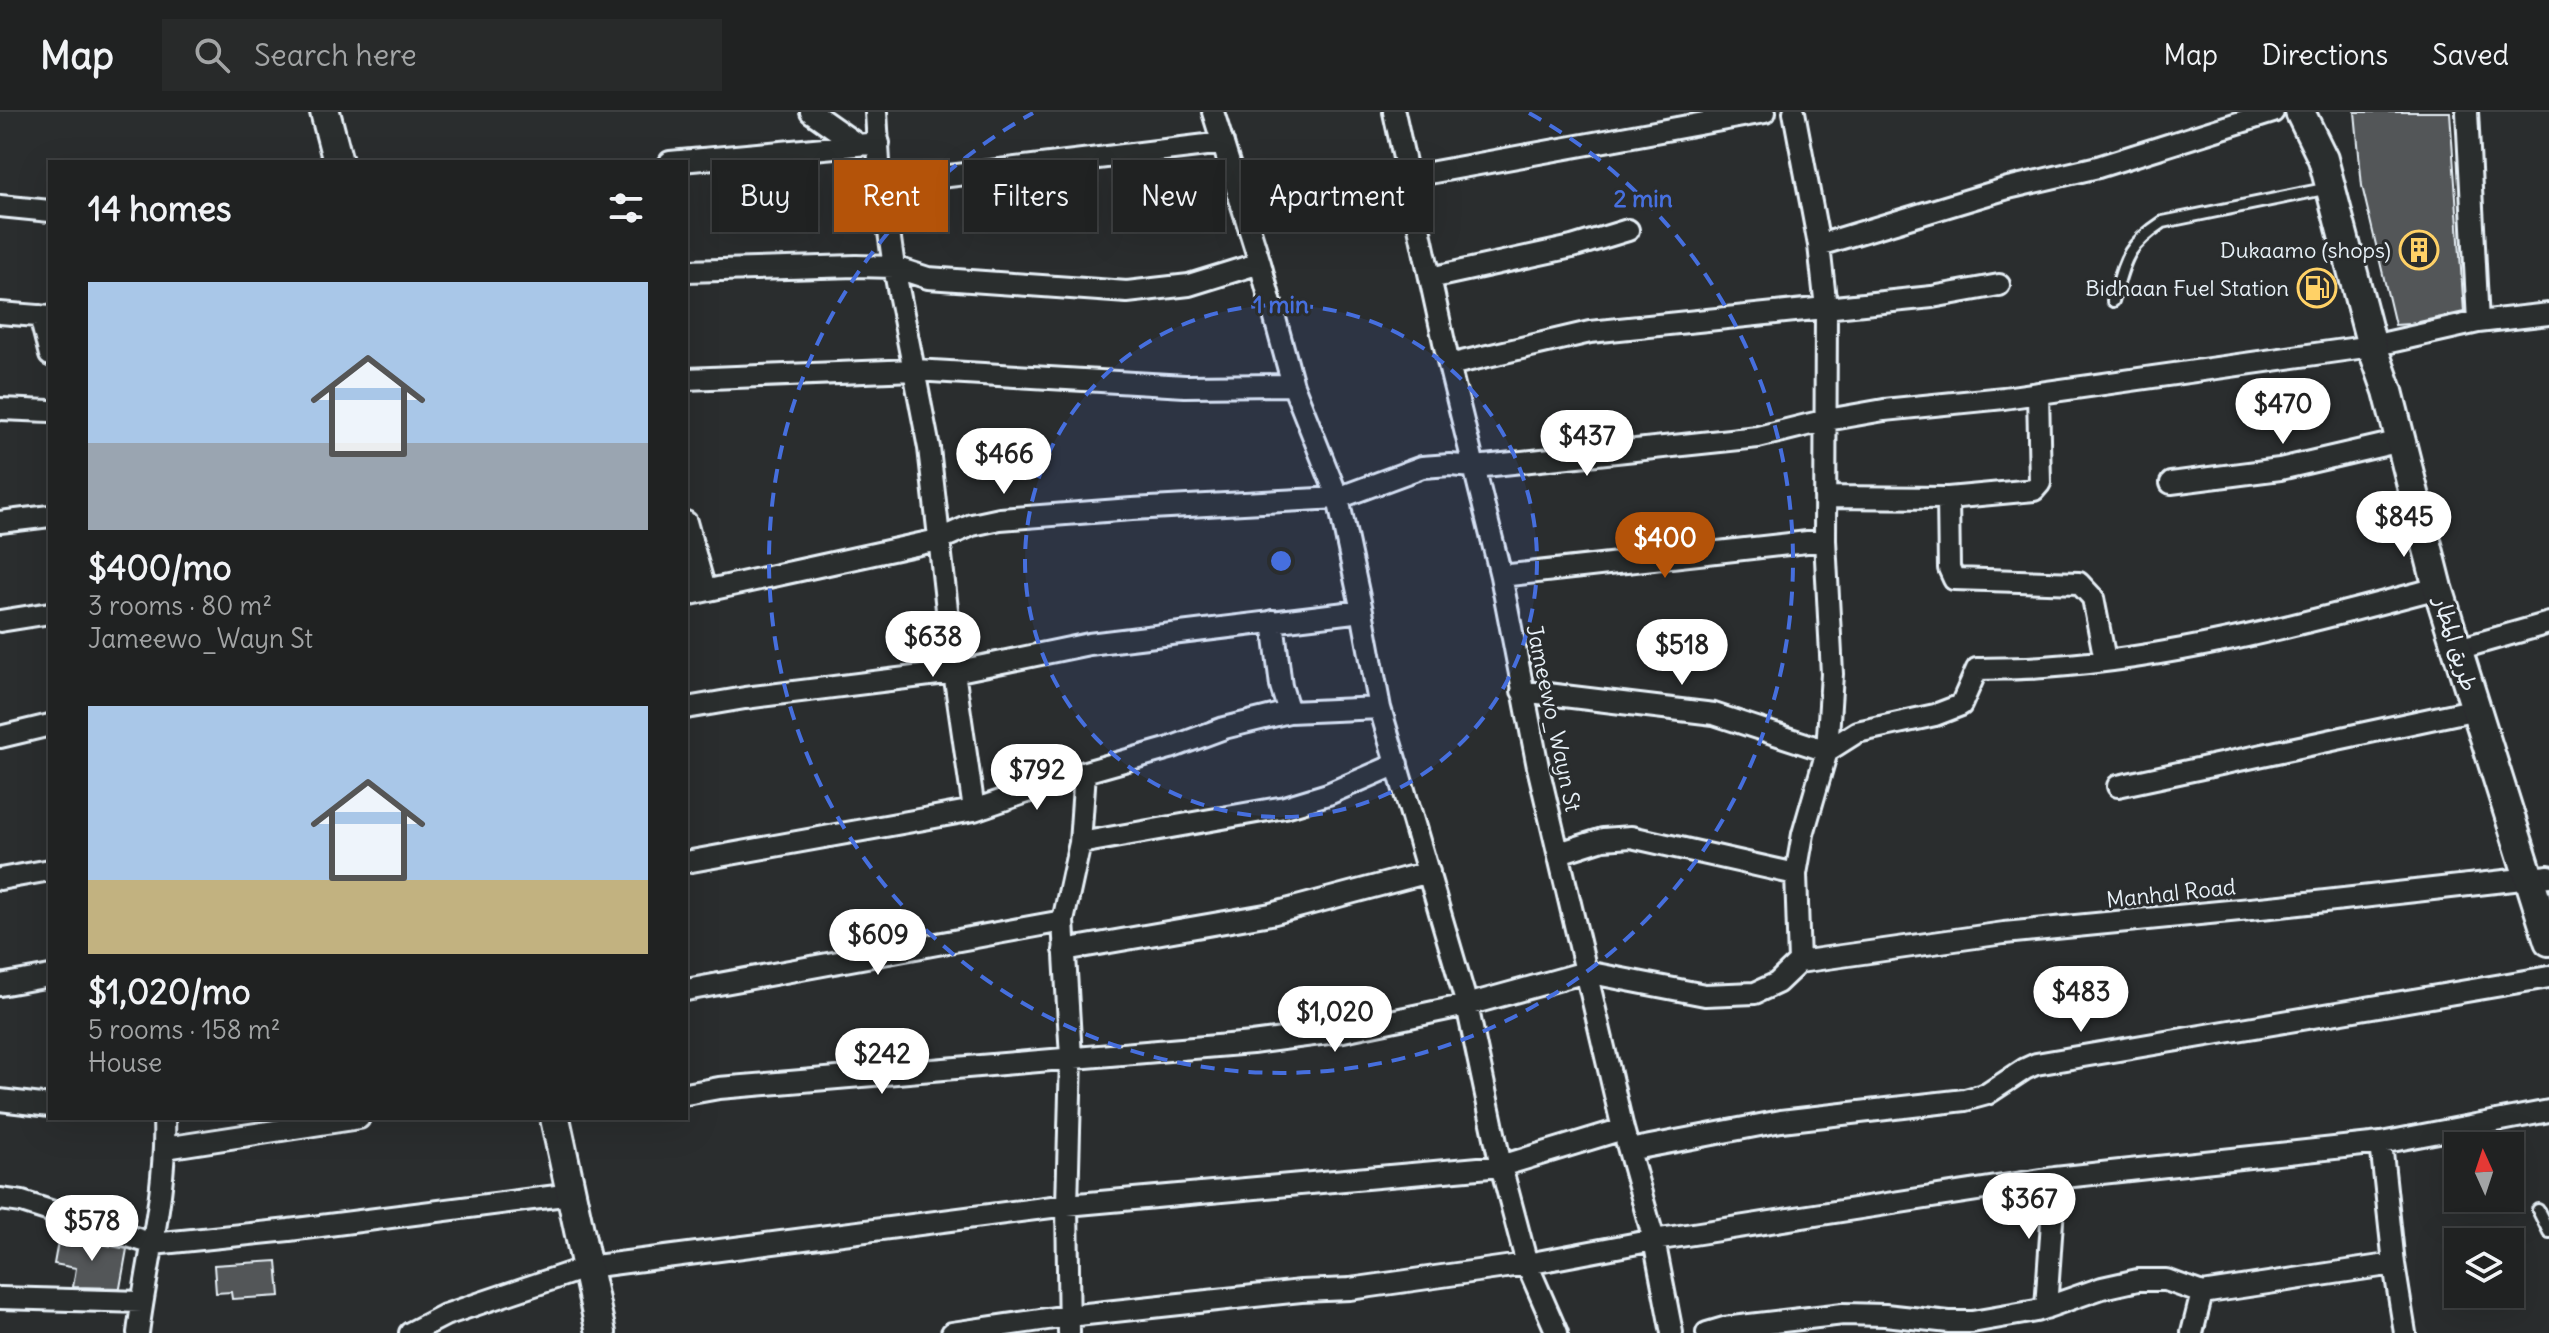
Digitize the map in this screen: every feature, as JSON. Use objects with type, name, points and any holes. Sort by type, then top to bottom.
[{"type":"main road","points":[[325,112],[337,160]]},
{"type":"main road","name":"طريق المطار","points":[[2300,112],[2323,159],[2372,346],[2388,391],[2438,588],[2477,709],[2539,876],[2549,941]]},
{"type":"main road","name":"طريق المطار","points":[[2322,112],[2323,159]]},
{"type":"main road","points":[[555,1120],[601,1333]]},
{"type":"street","points":[[811,112],[868,144]]},
{"type":"street","points":[[874,160],[868,144],[876,112]]},
{"type":"street","points":[[1213,112],[1260,263],[1293,385],[1338,498],[1380,708],[1467,1005],[1501,1166],[1527,1264],[1557,1333]]},
{"type":"street","name":"Jameewo_Wayn St","points":[[1394,112],[1404,160]]},
{"type":"street","points":[[1433,172],[1765,112]]},
{"type":"street","points":[[688,1094],[719,1088],[1252,1043],[1343,1031],[1467,1005],[1586,972],[1705,995],[1755,993],[1777,983],[1799,962],[1796,874],[1803,834],[1827,751],[1832,674],[1825,540],[1826,308],[1819,245],[1794,112]]},
{"type":"street","points":[[1819,245],[2008,188],[2098,167],[2273,112]]},
{"type":"street","points":[[2467,112],[2478,322]]},
{"type":"street","points":[[948,176],[1223,143]]},
{"type":"street","points":[[688,160],[868,144]]},
{"type":"street","points":[[0,206],[48,211]]},
{"type":"street","points":[[1430,278],[1572,247],[1628,230]]},
{"type":"street","points":[[889,232],[929,448],[954,672],[974,810]]},
{"type":"street","name":"Jameewo_Wayn St","points":[[1420,232],[1501,576],[1522,691],[1586,972],[1623,1129],[1654,1240],[1672,1333]]},
{"type":"street","points":[[688,271],[894,267],[928,278],[1127,292],[1189,285],[1260,263]]},
{"type":"street","points":[[1449,365],[1590,332],[1932,297],[1999,285]]},
{"type":"street","points":[[0,313],[45,317],[48,340]]},
{"type":"street","points":[[688,538],[695,592],[938,540],[972,525],[1000,519],[1338,498],[1422,467],[1475,467],[1758,437],[1884,410],[2038,393],[2372,346],[2478,322],[2549,314]]},
{"type":"street","points":[[688,379],[915,370],[1185,386],[1293,385]]},
{"type":"street","points":[[1825,497],[1948,498],[2034,490],[2040,483],[2038,393]]},
{"type":"street","points":[[0,409],[48,411]]},
{"type":"street","points":[[2171,483],[2280,469],[2401,441]]},
{"type":"street","points":[[1948,498],[1949,568],[1954,579],[2079,583],[2093,598],[2105,660]]},
{"type":"street","points":[[0,522],[48,516]]},
{"type":"street","points":[[1501,576],[1825,540]]},
{"type":"street","points":[[1827,751],[1857,732],[1935,715],[1961,705],[1977,669],[2044,668],[2214,644],[2438,588]]},
{"type":"street","points":[[688,708],[954,672],[1089,644],[1362,611]]},
{"type":"street","points":[[0,621],[48,613]]},
{"type":"street","points":[[1273,621],[1281,686],[1289,712]]},
{"type":"street","points":[[2458,649],[2549,623]]},
{"type":"street","points":[[1522,691],[1714,714],[1827,751]]},
{"type":"street","points":[[688,862],[974,810],[1224,728],[1289,712],[1380,708]]},
{"type":"street","points":[[2118,786],[2477,709]]},
{"type":"street","points":[[0,737],[48,725]]},
{"type":"street","points":[[1080,843],[1285,807],[1328,794],[1397,764]]},
{"type":"street","points":[[1068,1325],[1071,1057],[1063,921],[1080,843],[1085,772]]},
{"type":"street","points":[[1559,853],[1603,839],[1631,837],[1796,874]]},
{"type":"street","points":[[0,879],[48,870]]},
{"type":"street","points":[[1064,950],[1271,914],[1429,872]]},
{"type":"street","name":"Manhal Road","points":[[1799,962],[2004,933],[2281,906],[2539,876]]},
{"type":"street","points":[[688,990],[1063,921]]},
{"type":"street","points":[[0,985],[48,976]]},
{"type":"street","points":[[1629,1150],[1781,1121],[1965,1100],[1987,1094],[2036,1064],[2549,977]]},
{"type":"street","points":[[0,1100],[48,1106]]},
{"type":"street","points":[[952,1333],[1068,1325],[1301,1291],[1350,1289],[1527,1264],[1654,1240],[2055,1178],[2381,1143],[2549,1111]]},
{"type":"street","points":[[138,1333],[165,1148],[164,1120]]},
{"type":"street","points":[[165,1148],[346,1120]]},
{"type":"street","points":[[410,1333],[445,1315],[588,1267],[1067,1205],[1501,1166],[1623,1129]]},
{"type":"street","points":[[2381,1143],[2405,1333]]},
{"type":"street","points":[[2046,1308],[2055,1178]]},
{"type":"street","points":[[0,1199],[22,1202],[153,1244],[572,1194]]},
{"type":"street","points":[[1707,1333],[1724,1328],[1843,1314],[1972,1322],[2046,1308],[2102,1288],[2138,1280],[2166,1280],[2202,1293],[2394,1264]]},
{"type":"street","points":[[2192,1333],[2202,1293]]},
{"type":"street","points":[[0,1298],[142,1302]]},
{"type":"lane","points":[[2113,301],[2126,259],[2142,236],[2163,222],[2331,188]]},
{"type":"lane","points":[[2538,1210],[2549,1232]]},
{"type":"building","name":"Dukaamo (shops)","points":[[2355,112],[2450,112],[2464,312],[2395,325],[2362,186]]},
{"type":"building","points":[[59,1236],[127,1249],[120,1288],[73,1287],[76,1268],[54,1264]]},
{"type":"building","points":[[277,1261],[280,1296],[232,1299],[231,1292],[216,1293],[214,1265]]},
{"type":"place","name":"Dukaamo (shops)","points":[[2419,250]]},
{"type":"place","name":"Bidhaan Fuel Station","points":[[2317,288]]}]
